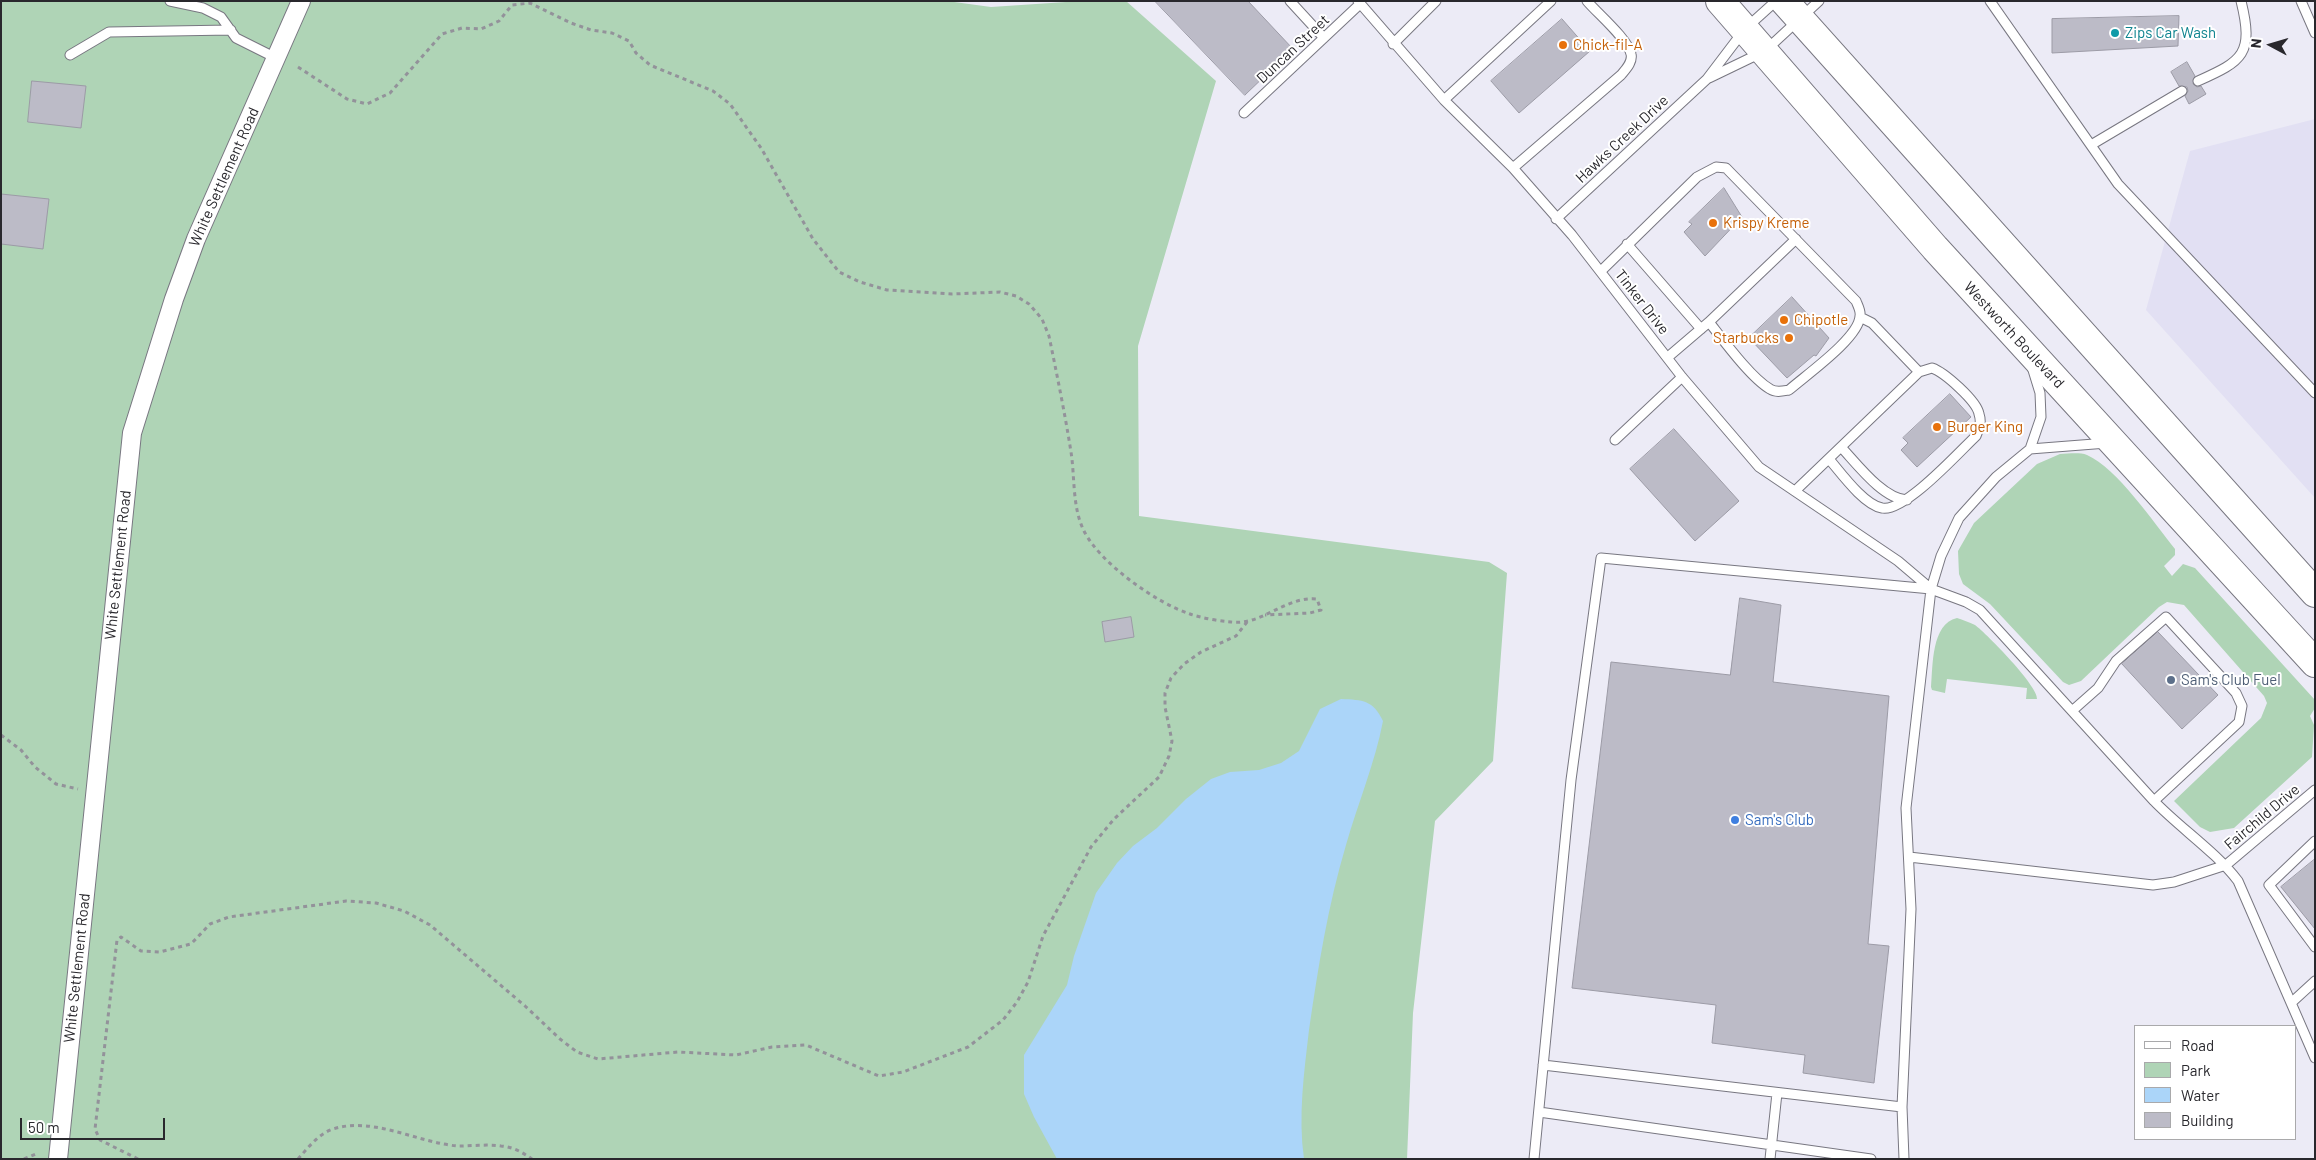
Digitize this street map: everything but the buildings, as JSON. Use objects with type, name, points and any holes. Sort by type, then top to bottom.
[{"type":"main road","name":"Westworth Boulevard","points":[[1720,1],[1934,248],[2315,663]]},
{"type":"main road","points":[[1801,7],[2315,593]]},
{"type":"street","name":"White Settlement Road","points":[[58,1159],[132,433],[174,299],[196,239],[301,1]]},
{"type":"lane","points":[[170,1],[203,8],[221,17],[236,38],[276,58]]},
{"type":"lane","points":[[1290,1],[1324,38]]},
{"type":"lane","points":[[1393,44],[1436,1]]},
{"type":"lane","points":[[1444,100],[1551,1]]},
{"type":"lane","points":[[1512,168],[1621,75],[1630,65],[1631,54],[1626,44],[1587,1]]},
{"type":"lane","name":"Hawks Creek Drive","points":[[1556,220],[1707,79],[1745,28],[1776,1]]},
{"type":"lane","points":[[1990,1],[2118,184],[2315,393]]},
{"type":"lane","points":[[2198,81],[2237,61],[2244,50],[2246,33],[2241,1]]},
{"type":"lane","points":[[2301,1],[2315,33]]},
{"type":"lane","name":"Duncan Street","points":[[1244,113],[1359,3]]},
{"type":"lane","name":"Tinker Drive","points":[[1359,3],[1444,100],[1512,168],[1601,271],[1668,356],[1682,377],[1759,467],[1898,561],[1931,589]]},
{"type":"lane","name":"Hawks Creek Drive","points":[[1707,79],[1765,51],[1801,7]]},
{"type":"lane","points":[[70,55],[109,32],[231,30]]},
{"type":"lane","points":[[2091,145],[2182,91]]},
{"type":"lane","points":[[1601,271],[1696,177],[1716,167],[1726,168],[1737,177],[1856,301],[1859,322],[1848,338],[1789,390],[1782,392],[1771,390],[1729,347],[1709,322]]},
{"type":"lane","points":[[1668,356],[1709,322],[1796,239]]},
{"type":"lane","points":[[1627,244],[1701,329]]},
{"type":"lane","points":[[1859,322],[1872,323],[1919,372]]},
{"type":"lane","points":[[2026,348],[2040,393],[2041,417],[2030,450]]},
{"type":"lane","points":[[1795,491],[1919,372],[1932,368],[1948,376],[1979,411],[1981,424],[1976,436],[1907,500],[1893,508],[1882,508],[1867,501],[1829,459]]},
{"type":"lane","points":[[1615,440],[1682,377]]},
{"type":"lane","points":[[1904,1159],[1902,1107],[1911,909],[1906,808],[1931,589],[1942,556],[1959,518],[1996,477],[2030,450],[2114,442]]},
{"type":"lane","points":[[1841,447],[1884,491],[1901,500],[1907,500]]},
{"type":"lane","points":[[1534,1159],[1571,780],[1601,558],[1931,589],[1966,602],[1980,610],[2174,822],[2226,865],[2238,882],[2315,1058]]},
{"type":"lane","points":[[2072,711],[2098,688],[2116,662],[2166,617],[2236,693],[2242,706],[2239,722],[2154,801]]},
{"type":"lane","name":"Fairchild Drive","points":[[2226,865],[2315,790]]},
{"type":"lane","points":[[2315,841],[2270,885],[2315,947]]},
{"type":"lane","points":[[1909,857],[2153,884],[2174,882],[2226,865]]},
{"type":"lane","points":[[2292,1003],[2315,981]]},
{"type":"lane","points":[[1543,1065],[1902,1107]]},
{"type":"lane","points":[[1770,1159],[1777,1093]]},
{"type":"lane","points":[[1539,1112],[1872,1159]]},
{"type":"path","points":[[298,67],[347,99],[367,104],[390,93],[442,34],[462,28],[481,29],[499,21],[512,5],[530,3],[571,24],[591,30],[612,33],[628,41],[636,53],[650,65],[712,91],[730,104],[761,148],[814,239],[839,272],[860,282],[887,290],[952,294],[1000,292],[1029,304],[1042,319],[1049,336],[1083,530],[1096,549],[1140,586],[1164,603],[1191,614],[1232,623],[1247,622],[1303,598],[1317,599],[1321,610],[1310,613],[1265,615]]},
{"type":"path","points":[[138,1159],[100,1140],[95,1129],[116,940],[121,937],[141,951],[160,952],[175,950],[191,944],[210,924],[229,917],[318,904],[346,901],[376,903],[404,911],[430,925],[524,1006],[560,1040],[578,1052],[598,1059],[678,1052],[736,1056],[772,1047],[806,1045],[879,1076],[903,1072],[968,1047],[1003,1020],[1017,1002],[1028,982],[1044,936],[1101,833],[1159,777],[1172,741],[1165,707],[1165,693],[1171,678],[1184,664],[1201,652],[1236,636],[1247,622]]},
{"type":"path","points":[[1,734],[21,750],[35,767],[56,784],[81,789]]},
{"type":"path","points":[[298,1159],[320,1136],[331,1130],[346,1126],[382,1130],[458,1146],[500,1146],[518,1150],[532,1159]]},
{"type":"path","points":[[24,1159],[38,1153]]},
{"type":"shaded area","points":[[2315,119],[2315,498],[2146,310],[2190,151]]},
{"type":"green space","points":[[1,1],[947,1],[991,7],[1081,1],[1126,1],[1216,81],[1138,346],[1139,516],[1489,562],[1507,573],[1493,761],[1435,821],[1413,1013],[1407,1159],[1,1159]]},
{"type":"green space","points":[[2077,453],[2087,455],[2099,462],[2110,472],[2134,497],[2175,549],[2175,555],[2164,566],[2172,576],[2183,564],[2195,568],[2315,700],[2315,708],[2310,716],[2314,725],[2312,757],[2234,828],[2210,832],[2200,827],[2174,801],[2261,718],[2267,703],[2264,696],[2184,605],[2167,602],[2159,607],[2081,681],[2069,685],[2063,682],[1990,604],[1963,584],[1959,574],[1958,551],[1974,523],[2037,464],[2060,454]]},
{"type":"green space","points":[[1957,618],[1975,625],[1990,639],[2030,684],[2037,699],[2026,699],[2027,688],[1947,679],[1945,693],[1932,690],[1933,658],[1938,637],[1942,628],[1948,622]]},
{"type":"water","points":[[1341,699],[1366,702],[1375,709],[1383,721],[1376,752],[1340,868],[1320,960],[1304,1078],[1302,1143],[1304,1159],[1057,1159],[1024,1094],[1024,1055],[1067,985],[1074,956],[1096,893],[1117,863],[1133,846],[1157,828],[1186,799],[1211,779],[1230,772],[1259,770],[1281,763],[1299,751],[1320,709]]},
{"type":"place","name":"Zips Car Wash","points":[[2115,33]]},
{"type":"place","name":"Chick-fil-A","points":[[1563,45]]},
{"type":"place","name":"Krispy Kreme","points":[[1713,223]]},
{"type":"place","name":"Chipotle","points":[[1784,320]]},
{"type":"place","name":"Starbucks","points":[[1789,338]]},
{"type":"place","name":"Burger King","points":[[1937,427]]},
{"type":"place","name":"Sam's Club Fuel","points":[[2171,680]]},
{"type":"place","name":"Sam's Club","points":[[1735,820]]}]
